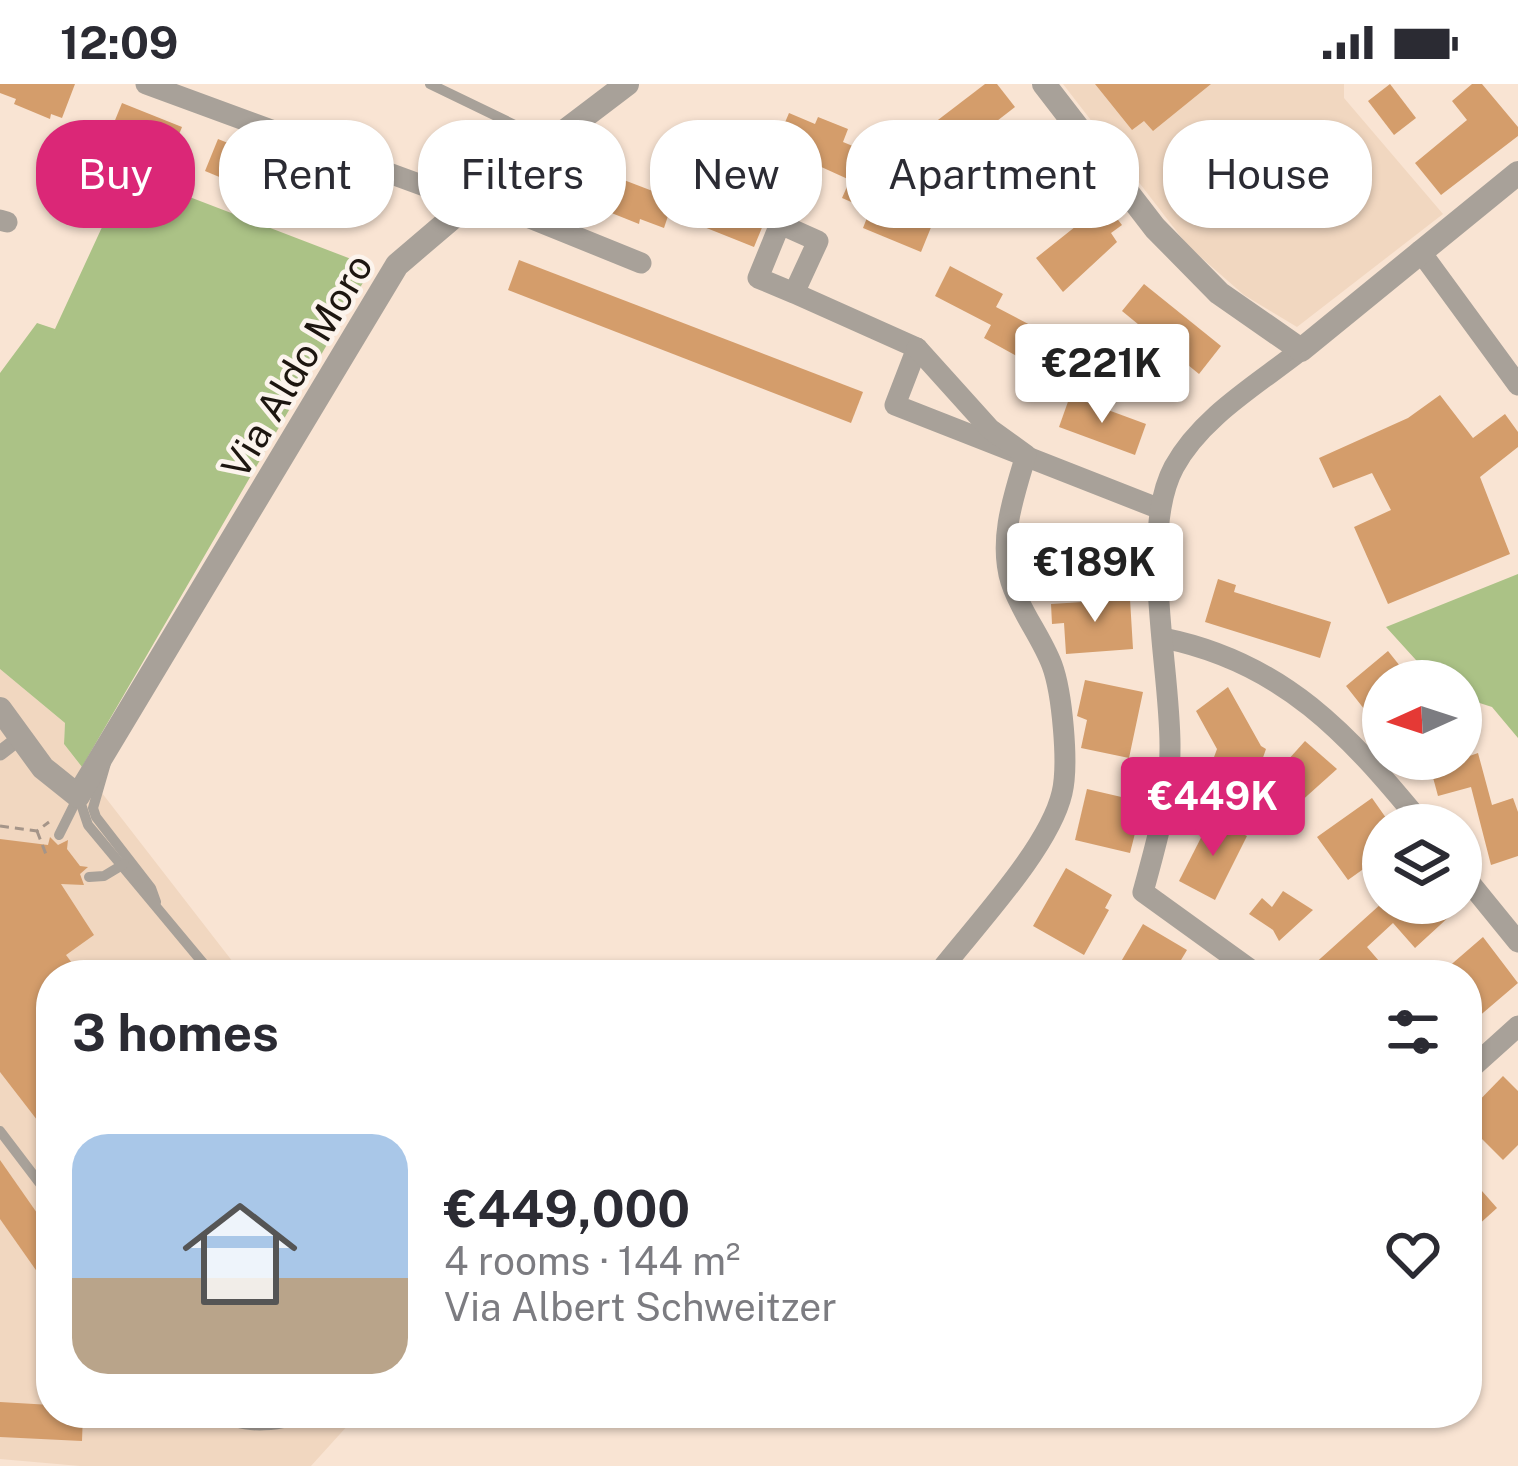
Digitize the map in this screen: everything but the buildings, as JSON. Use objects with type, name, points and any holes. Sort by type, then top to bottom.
[{"type":"street","points":[[146,84],[418,184]]},
{"type":"street","name":"Via Aldo Moro","points":[[579,120],[627,84]]},
{"type":"street","points":[[1044,84],[1172,244],[1220,293],[1301,350]]},
{"type":"street","points":[[1237,960],[1143,892],[1164,817],[1170,749],[1160,509],[1173,468],[1202,429],[1518,173]]},
{"type":"street","name":"Via Aldo Moro","points":[[0,709],[43,768],[78,796],[397,266],[442,228]]},
{"type":"street","points":[[544,228],[640,263]]},
{"type":"street","points":[[1420,250],[1518,385]]},
{"type":"street","points":[[794,293],[917,348],[990,429],[1026,455]]},
{"type":"street","points":[[917,348],[895,405],[1160,509]]},
{"type":"street","points":[[948,960],[1049,826],[1063,791],[1063,734],[1054,668],[1011,583],[1006,556],[1007,525],[1026,455]]},
{"type":"street","points":[[1163,638],[1190,643],[1314,704],[1358,745],[1406,804]]},
{"type":"street","points":[[0,753],[22,736]]},
{"type":"street","points":[[1482,898],[1518,942]]},
{"type":"street","points":[[1482,1058],[1518,1026]]},
{"type":"lane","points":[[430,84],[504,120]]},
{"type":"lane","name":"Via Aldo Moro","points":[[105,753],[106,775],[94,808],[125,863]]},
{"type":"lane","points":[[62,829],[78,796]]},
{"type":"lane","name":"Via Aldo Moro","points":[[78,796],[88,825],[125,863],[201,960]]},
{"type":"lane","points":[[89,877],[104,876],[125,863]]},
{"type":"lane","points":[[0,1131],[36,1178]]},
{"type":"path","points":[[0,826],[38,831],[51,820],[62,829]]},
{"type":"path","points":[[38,831],[47,857]]},
{"type":"shaded area","points":[[1063,84],[1344,84],[1344,98],[1363,120],[1163,120],[1163,214],[1139,182],[1139,120],[1091,120]]},
{"type":"shaded area","points":[[1372,131],[1443,214],[1297,327],[1244,295],[1174,228],[1372,228]]},
{"type":"shaded area","points":[[0,669],[65,723],[64,744],[231,960],[36,960],[36,1428],[345,1428],[311,1466],[80,1466],[0,1459]]},
{"type":"green space","points":[[195,199],[219,208],[219,228],[270,228],[372,267],[82,767],[64,744],[65,723],[0,669],[0,373],[37,323],[55,329],[102,228],[195,228]]},
{"type":"green space","points":[[1518,574],[1518,738],[1492,707],[1482,704],[1482,660],[1416,660],[1386,627]]}]
